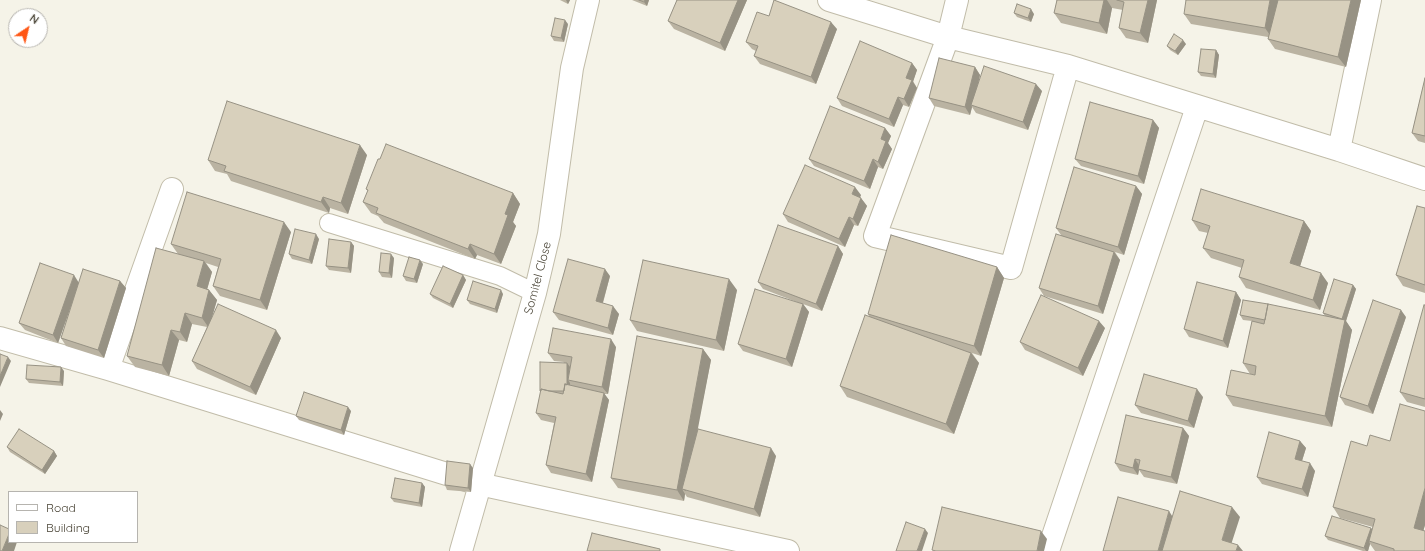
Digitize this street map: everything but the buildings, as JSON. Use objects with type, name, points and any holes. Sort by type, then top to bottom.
[{"type":"street","name":"Somitel Close","points":[[461,551],[535,293],[549,234],[572,68],[588,0]]},
{"type":"street","points":[[829,0],[948,37],[1068,66],[1196,107],[1339,150],[1425,179]]},
{"type":"street","points":[[958,0],[948,37],[875,236],[1011,268],[1068,66]]},
{"type":"street","points":[[1339,150],[1370,0]]},
{"type":"street","points":[[1048,551],[1196,107]]},
{"type":"street","points":[[108,369],[172,189]]},
{"type":"street","points":[[0,338],[108,369],[479,484],[788,551]]},
{"type":"lane","points":[[329,223],[500,276],[535,293]]}]
